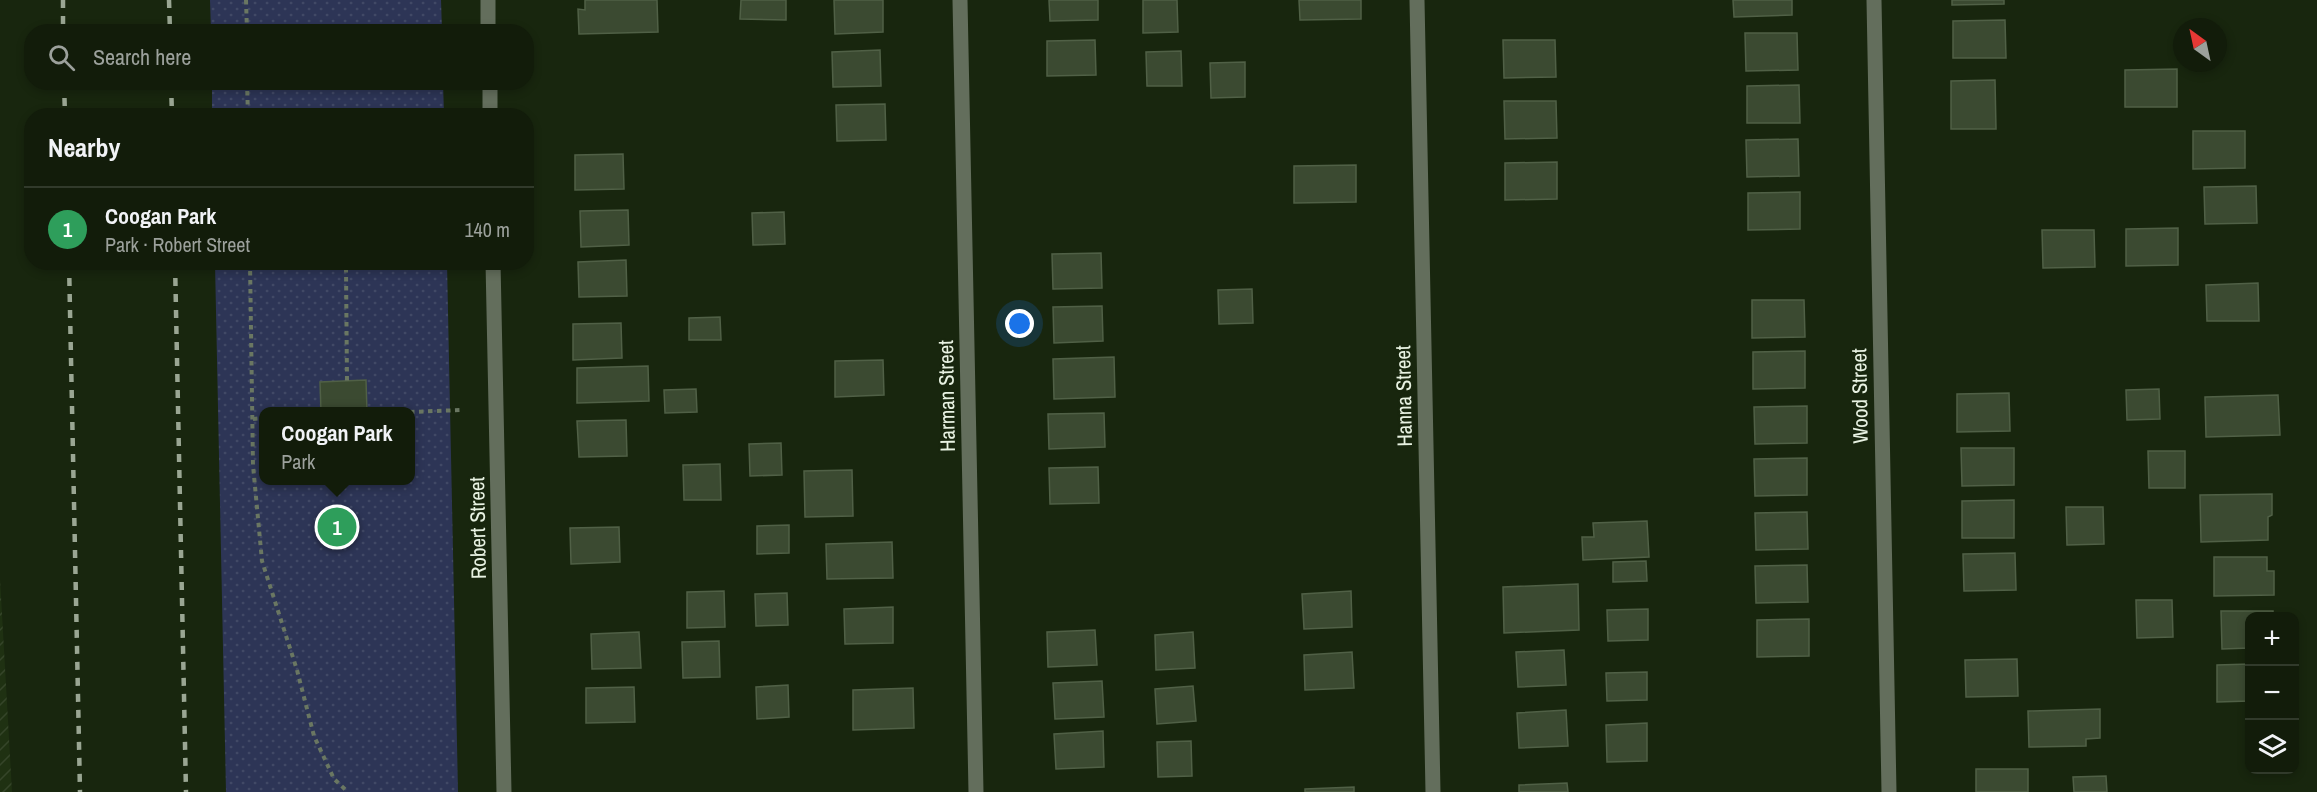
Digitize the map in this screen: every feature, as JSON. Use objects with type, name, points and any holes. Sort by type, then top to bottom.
[{"type":"street","points":[[488,0],[488,24]]},
{"type":"street","name":"Harman Street","points":[[960,0],[976,792]]},
{"type":"street","name":"Hanna Street","points":[[1417,0],[1433,792]]},
{"type":"street","name":"Wood Street","points":[[1874,0],[1889,792]]},
{"type":"street","points":[[489,90],[490,108]]},
{"type":"street","name":"Robert Street","points":[[493,270],[504,792]]},
{"type":"path","points":[[246,0],[247,24]]},
{"type":"path","points":[[248,90],[248,108]]},
{"type":"path","points":[[250,270],[253,465],[262,561],[297,670],[314,736],[334,779],[348,792]]},
{"type":"path","points":[[346,270],[347,381]]},
{"type":"path","points":[[415,412],[460,410]]},
{"type":"path","points":[[253,419],[259,418]]},
{"type":"shaded area","points":[[210,0],[441,0],[442,24],[211,24]]},
{"type":"shaded area","points":[[212,90],[443,90],[444,108],[212,108]]},
{"type":"shaded area","points":[[215,270],[447,270],[458,792],[226,792]]},
{"type":"shaded area","points":[[0,579],[12,792],[0,792]]},
{"type":"building","points":[[585,0],[657,0],[658,32],[579,34],[578,9],[585,10]]},
{"type":"building","points":[[741,0],[786,0],[786,20],[740,19]]},
{"type":"building","points":[[834,0],[883,0],[883,32],[835,34]]},
{"type":"building","points":[[1049,0],[1098,0],[1098,20],[1050,21]]},
{"type":"building","points":[[1143,0],[1177,0],[1178,32],[1143,33]]},
{"type":"building","points":[[1299,0],[1361,0],[1361,19],[1300,20]]},
{"type":"building","points":[[1733,0],[1792,0],[1792,15],[1734,17]]},
{"type":"building","points":[[1952,0],[2004,0],[2004,4],[1952,5]]},
{"type":"building","points":[[2005,20],[2006,58],[1953,58],[1953,21]]},
{"type":"building","points":[[1745,33],[1797,33],[1798,70],[1746,71]]},
{"type":"building","points":[[1095,40],[1096,75],[1047,76],[1047,41]]},
{"type":"building","points":[[1503,40],[1555,40],[1556,77],[1504,78]]},
{"type":"building","points":[[880,50],[881,86],[833,87],[832,52]]},
{"type":"building","points":[[1181,51],[1182,86],[1147,86],[1146,52]]},
{"type":"building","points":[[1245,62],[1245,97],[1211,98],[1210,63]]},
{"type":"building","points":[[2173,69],[2173,72],[2177,72],[2177,107],[2125,107],[2125,70]]},
{"type":"building","points":[[1995,80],[1996,129],[1951,129],[1951,81]]},
{"type":"building","points":[[1799,85],[1800,123],[1747,123],[1747,86]]},
{"type":"building","points":[[1504,101],[1556,101],[1557,138],[1505,139]]},
{"type":"building","points":[[885,104],[886,140],[837,141],[836,105]]},
{"type":"building","points":[[2193,131],[2245,131],[2245,168],[2193,169]]},
{"type":"building","points":[[1798,139],[1799,176],[1747,177],[1746,140]]},
{"type":"building","points":[[623,154],[624,189],[575,190],[575,155]]},
{"type":"building","points":[[1557,162],[1557,199],[1505,200],[1505,163]]},
{"type":"building","points":[[1356,165],[1356,202],[1294,203],[1294,166]]},
{"type":"building","points":[[2256,186],[2257,223],[2205,224],[2204,187]]},
{"type":"building","points":[[1800,192],[1800,229],[1748,230],[1748,193]]},
{"type":"building","points":[[628,210],[629,245],[581,247],[580,211]]},
{"type":"building","points":[[784,212],[785,244],[753,245],[752,213]]},
{"type":"building","points":[[2178,228],[2178,265],[2126,266],[2126,229]]},
{"type":"building","points":[[2042,230],[2094,230],[2095,267],[2043,268]]},
{"type":"building","points":[[1101,253],[1102,288],[1053,289],[1052,254]]},
{"type":"building","points":[[626,260],[627,296],[579,297],[578,262]]},
{"type":"building","points":[[2258,283],[2259,321],[2207,321],[2206,285]]},
{"type":"building","points":[[1252,289],[1253,323],[1219,324],[1218,290]]},
{"type":"building","points":[[1752,300],[1804,300],[1805,337],[1752,338]]},
{"type":"building","points":[[1102,306],[1103,341],[1054,343],[1053,307]]},
{"type":"building","points":[[720,317],[721,340],[689,340],[689,318]]},
{"type":"building","points":[[621,323],[622,358],[573,360],[573,324]]},
{"type":"building","points":[[1805,351],[1805,388],[1753,389],[1753,352]]},
{"type":"building","points":[[1114,357],[1115,397],[1054,399],[1053,359]]},
{"type":"building","points":[[883,360],[884,395],[835,397],[835,361]]},
{"type":"building","points":[[648,366],[649,401],[577,403],[577,368]]},
{"type":"building","points":[[366,380],[367,407],[321,407],[320,382]]},
{"type":"building","points":[[696,389],[697,412],[665,413],[664,390]]},
{"type":"building","points":[[2159,389],[2160,419],[2127,420],[2126,390]]},
{"type":"building","points":[[2009,393],[2010,431],[1957,432],[1957,394]]},
{"type":"building","points":[[2278,395],[2280,435],[2206,437],[2205,397]]},
{"type":"building","points":[[1807,406],[1807,443],[1755,444],[1754,407]]},
{"type":"building","points":[[1104,413],[1105,447],[1049,449],[1048,414]]},
{"type":"building","points":[[626,420],[627,456],[579,457],[577,421]]},
{"type":"building","points":[[781,443],[782,475],[750,476],[749,444]]},
{"type":"building","points":[[1961,448],[2014,448],[2014,485],[1962,486]]},
{"type":"building","points":[[2148,451],[2185,451],[2185,488],[2149,488]]},
{"type":"building","points":[[1807,458],[1807,495],[1755,496],[1754,459]]},
{"type":"building","points":[[720,464],[721,500],[684,500],[683,465]]},
{"type":"building","points":[[1098,467],[1099,503],[1050,504],[1049,468]]},
{"type":"building","points":[[852,470],[853,516],[805,517],[804,471]]},
{"type":"building","points":[[2272,494],[2272,515],[2268,517],[2268,540],[2201,542],[2200,495]]},
{"type":"building","points":[[2014,500],[2014,538],[1962,538],[1962,501]]},
{"type":"building","points":[[2066,507],[2103,507],[2104,544],[2067,545]]},
{"type":"building","points":[[1807,512],[1808,549],[1756,550],[1755,513]]},
{"type":"building","points":[[1647,521],[1649,557],[1583,560],[1582,537],[1594,537],[1593,523]]},
{"type":"building","points":[[789,525],[789,553],[757,554],[757,526]]},
{"type":"building","points":[[619,527],[620,562],[571,564],[570,528]]},
{"type":"building","points":[[892,542],[893,578],[827,579],[826,544]]},
{"type":"building","points":[[2015,553],[2016,590],[1964,591],[1963,554]]},
{"type":"building","points":[[2214,557],[2267,557],[2267,571],[2274,571],[2274,595],[2214,596]]},
{"type":"building","points":[[1646,561],[1647,581],[1613,582],[1613,562]]},
{"type":"building","points":[[1807,565],[1808,602],[1756,603],[1755,566]]},
{"type":"building","points":[[1578,584],[1579,630],[1504,633],[1503,587]]},
{"type":"building","points":[[724,591],[725,627],[687,628],[687,592]]},
{"type":"building","points":[[1351,591],[1352,627],[1304,629],[1302,594]]},
{"type":"building","points":[[787,593],[788,625],[756,626],[755,594]]},
{"type":"building","points":[[2136,600],[2172,600],[2173,637],[2137,638]]},
{"type":"building","points":[[893,607],[893,643],[845,644],[844,609]]},
{"type":"building","points":[[1648,609],[1648,640],[1608,641],[1607,610]]},
{"type":"building","points":[[2221,611],[2273,611],[2245,612],[2245,648],[2222,649]]},
{"type":"building","points":[[1809,619],[1809,656],[1757,657],[1757,620]]},
{"type":"building","points":[[1095,630],[1097,665],[1048,667],[1047,632]]},
{"type":"building","points":[[639,632],[641,668],[592,669],[591,634]]},
{"type":"building","points":[[1193,632],[1195,668],[1156,670],[1155,635]]},
{"type":"building","points":[[719,641],[720,677],[683,678],[682,642]]},
{"type":"building","points":[[1564,650],[1566,685],[1518,687],[1516,652]]},
{"type":"building","points":[[1352,652],[1354,688],[1305,690],[1304,655]]},
{"type":"building","points":[[2017,659],[2018,696],[1966,697],[1965,660]]},
{"type":"building","points":[[2245,664],[2245,701],[2217,702],[2217,665]]},
{"type":"building","points":[[1647,672],[1647,700],[1607,701],[1606,673]]},
{"type":"building","points":[[1102,681],[1104,717],[1055,719],[1053,683]]},
{"type":"building","points":[[788,685],[789,717],[757,719],[756,687]]},
{"type":"building","points":[[1193,686],[1196,721],[1157,724],[1155,689]]},
{"type":"building","points":[[634,687],[635,722],[586,723],[586,688]]},
{"type":"building","points":[[913,688],[914,728],[853,730],[853,690]]},
{"type":"building","points":[[2100,709],[2100,738],[2086,739],[2086,746],[2029,747],[2028,711]]},
{"type":"building","points":[[1566,710],[1568,746],[1519,748],[1517,713]]},
{"type":"building","points":[[1647,723],[1647,761],[1607,762],[1606,725]]},
{"type":"building","points":[[1103,731],[1104,767],[1056,769],[1054,734]]},
{"type":"building","points":[[1191,741],[1192,776],[1158,777],[1157,742]]},
{"type":"building","points":[[1976,769],[2028,769],[2028,792],[1976,792]]},
{"type":"building","points":[[2106,776],[2107,792],[2074,792],[2073,777]]},
{"type":"building","points":[[1567,783],[1568,792],[1519,792],[1519,785]]},
{"type":"building","points":[[1354,787],[1354,792],[1305,792],[1305,789]]},
{"type":"railway","points":[[63,0],[63,24]]},
{"type":"railway","points":[[169,0],[170,24]]},
{"type":"railway","points":[[64,90],[65,108]]},
{"type":"railway","points":[[171,90],[172,108]]},
{"type":"railway","points":[[69,270],[80,792]]},
{"type":"railway","points":[[175,270],[186,792]]},
{"type":"place","name":"Coogan Park","points":[[337,527]]}]
